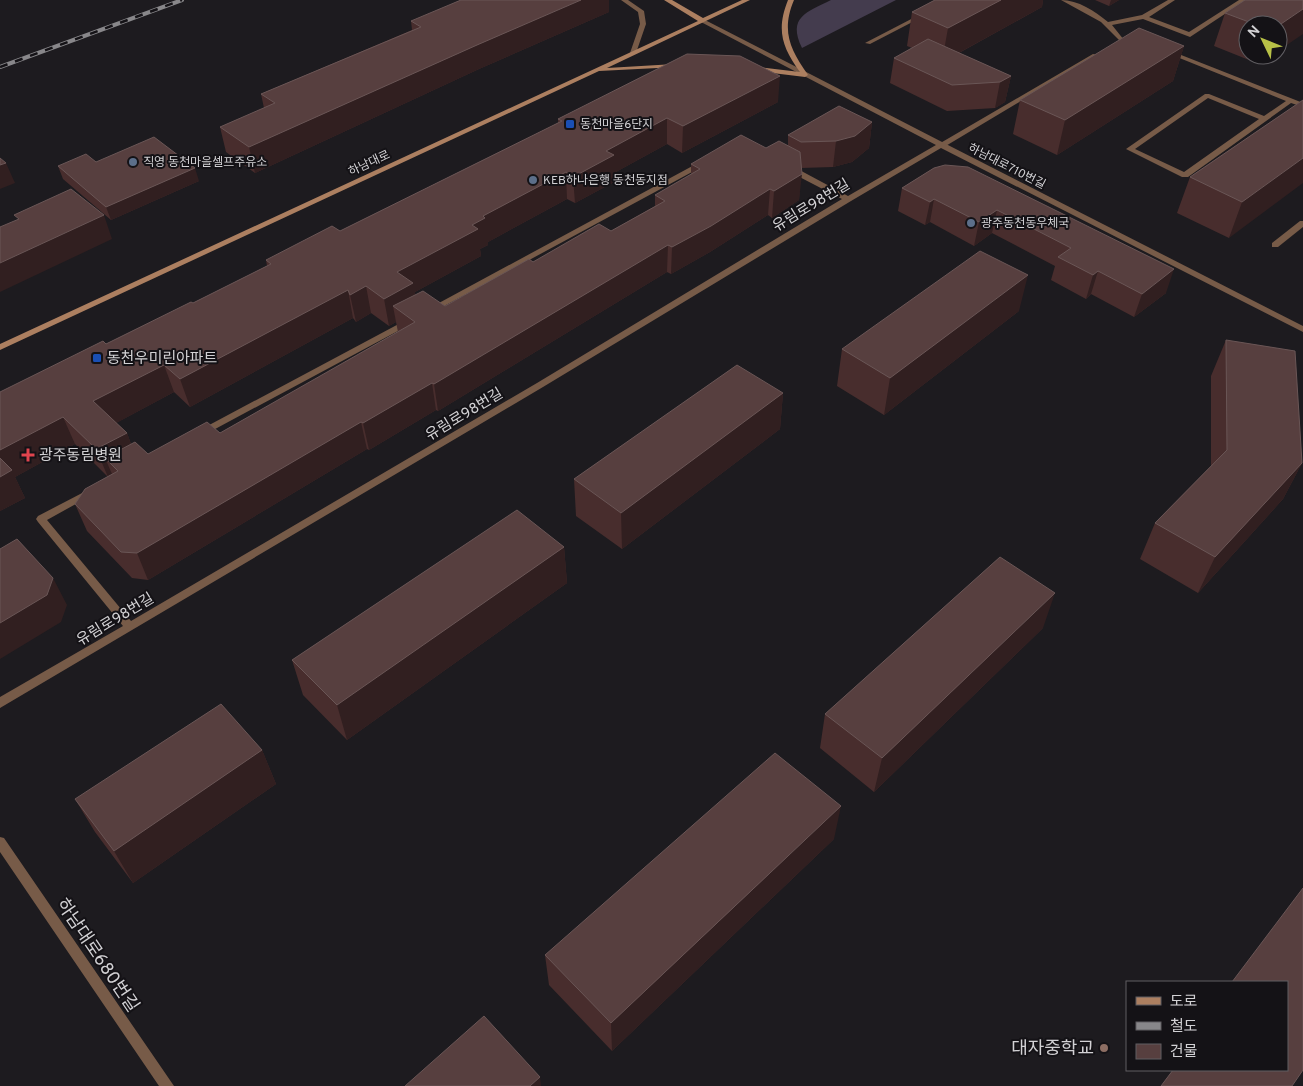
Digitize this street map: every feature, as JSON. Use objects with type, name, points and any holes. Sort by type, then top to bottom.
[{"type":"main road","points":[[667,0],[703,20]]},
{"type":"main road","name":"하남대로","points":[[0,347],[747,0]]},
{"type":"main road","points":[[791,0],[785,12],[784,34],[789,53],[805,75]]},
{"type":"main road","points":[[596,70],[686,66]]},
{"type":"main road","points":[[746,68],[805,75]]},
{"type":"street","points":[[624,0],[641,11],[643,24],[632,53]]},
{"type":"street","points":[[1064,0],[1076,5],[1106,24],[1116,32],[1121,40]]},
{"type":"street","points":[[1106,24],[1144,17],[1172,0]]},
{"type":"street","points":[[1144,17],[1190,34],[1243,0]]},
{"type":"street","points":[[868,43],[927,13]]},
{"type":"street","name":"하남대로710번길","points":[[703,20],[805,75],[1303,330]]},
{"type":"street","points":[[1112,45],[1121,40],[1129,42]]},
{"type":"street","name":"유림로98번길","points":[[0,704],[540,385],[848,199],[1104,50]]},
{"type":"street","points":[[1162,50],[1303,105]]},
{"type":"street","points":[[1265,119],[1207,95],[1130,149],[1185,175],[1265,119],[1291,100]]},
{"type":"street","points":[[424,314],[707,162]]},
{"type":"street","points":[[782,165],[848,199]]},
{"type":"street","points":[[1275,245],[1303,223]]},
{"type":"street","points":[[189,440],[415,318]]},
{"type":"street","points":[[102,486],[41,519],[130,627]]},
{"type":"street","name":"하남대로680번길","points":[[0,842],[167,1086]]},
{"type":"shaded area","points":[[831,0],[896,0],[802,48],[798,38],[798,22],[807,12]]},
{"type":"building","points":[[461,0],[581,0],[249,147],[220,127],[275,103],[261,94],[421,27],[411,21]]},
{"type":"building","points":[[935,0],[1001,0],[948,28],[912,12]]},
{"type":"building","points":[[1245,0],[1303,0],[1303,9],[1288,19],[1288,15],[1238,15],[1238,18],[1225,13]]},
{"type":"building","points":[[1139,28],[1184,46],[1065,120],[1020,100]]},
{"type":"building","points":[[928,39],[1011,76],[1000,82],[952,85],[894,58]]},
{"type":"building","points":[[687,54],[740,56],[780,76],[683,126],[667,118],[606,151],[614,155],[573,177],[566,172],[483,216],[485,218],[472,225],[478,229],[397,272],[413,283],[384,299],[366,286],[350,295],[348,290],[180,379],[164,365],[93,401],[127,433],[96,449],[63,417],[0,450],[0,392],[103,341],[106,344],[271,264],[266,260],[332,226],[340,231],[562,121],[558,119]]},
{"type":"building","points":[[1303,100],[1303,158],[1242,202],[1190,177]]},
{"type":"building","points":[[839,106],[872,122],[855,136],[836,141],[801,142],[788,135]]},
{"type":"building","points":[[741,135],[766,148],[779,141],[800,152],[802,174],[774,191],[770,189],[711,226],[672,247],[668,245],[434,384],[432,383],[363,423],[361,422],[137,553],[121,552],[75,504],[85,489],[118,471],[105,458],[135,442],[148,454],[207,422],[220,433],[415,322],[393,306],[423,291],[445,306],[529,259],[533,262],[599,224],[611,231],[665,201],[655,195],[700,169],[691,164]]},
{"type":"building","points":[[154,137],[195,168],[106,207],[58,166],[86,154],[96,162]]},
{"type":"building","points":[[0,158],[6,163],[0,165]]},
{"type":"building","points":[[945,165],[968,167],[1174,269],[1142,294],[1098,271],[1093,275],[1058,257],[1071,248],[997,210],[979,222],[934,199],[930,202],[902,188],[934,168]]},
{"type":"building","points":[[71,189],[104,215],[0,263],[0,227],[19,219],[14,215]]},
{"type":"building","points":[[980,251],[1028,275],[890,378],[842,349]]},
{"type":"building","points":[[1226,340],[1295,351],[1302,463],[1215,557],[1155,523],[1227,450]]},
{"type":"building","points":[[737,365],[783,393],[621,513],[574,479]]},
{"type":"building","points":[[0,458],[12,470],[0,477]]},
{"type":"building","points":[[517,510],[564,547],[337,705],[292,660]]},
{"type":"building","points":[[17,539],[53,578],[47,595],[0,623],[0,549]]},
{"type":"building","points":[[1000,557],[1055,593],[882,758],[825,714]]},
{"type":"building","points":[[221,704],[262,750],[114,851],[75,799]]},
{"type":"building","points":[[775,753],[841,806],[611,1023],[545,955]]},
{"type":"building","points":[[1303,888],[1303,1070],[1292,1086],[1161,1086],[1172,1071],[1288,1071],[1288,981],[1233,981]]},
{"type":"building","points":[[484,1016],[540,1077],[530,1086],[405,1086]]},
{"type":"railway","points":[[0,67],[182,0]]},
{"type":"place","name":"동천마을6단지","points":[[570,124]]},
{"type":"place","name":"직영 동천마을셀프주유소","points":[[133,162]]},
{"type":"place","name":"KEB하나은행 동천동지점","points":[[533,180]]},
{"type":"place","name":"광주동천동우체국","points":[[971,223]]},
{"type":"place","name":"동천우미린아파트","points":[[97,358]]},
{"type":"place","name":"광주동림병원","points":[[28,455]]},
{"type":"place","name":"대자중학교","points":[[1104,1048]]}]
